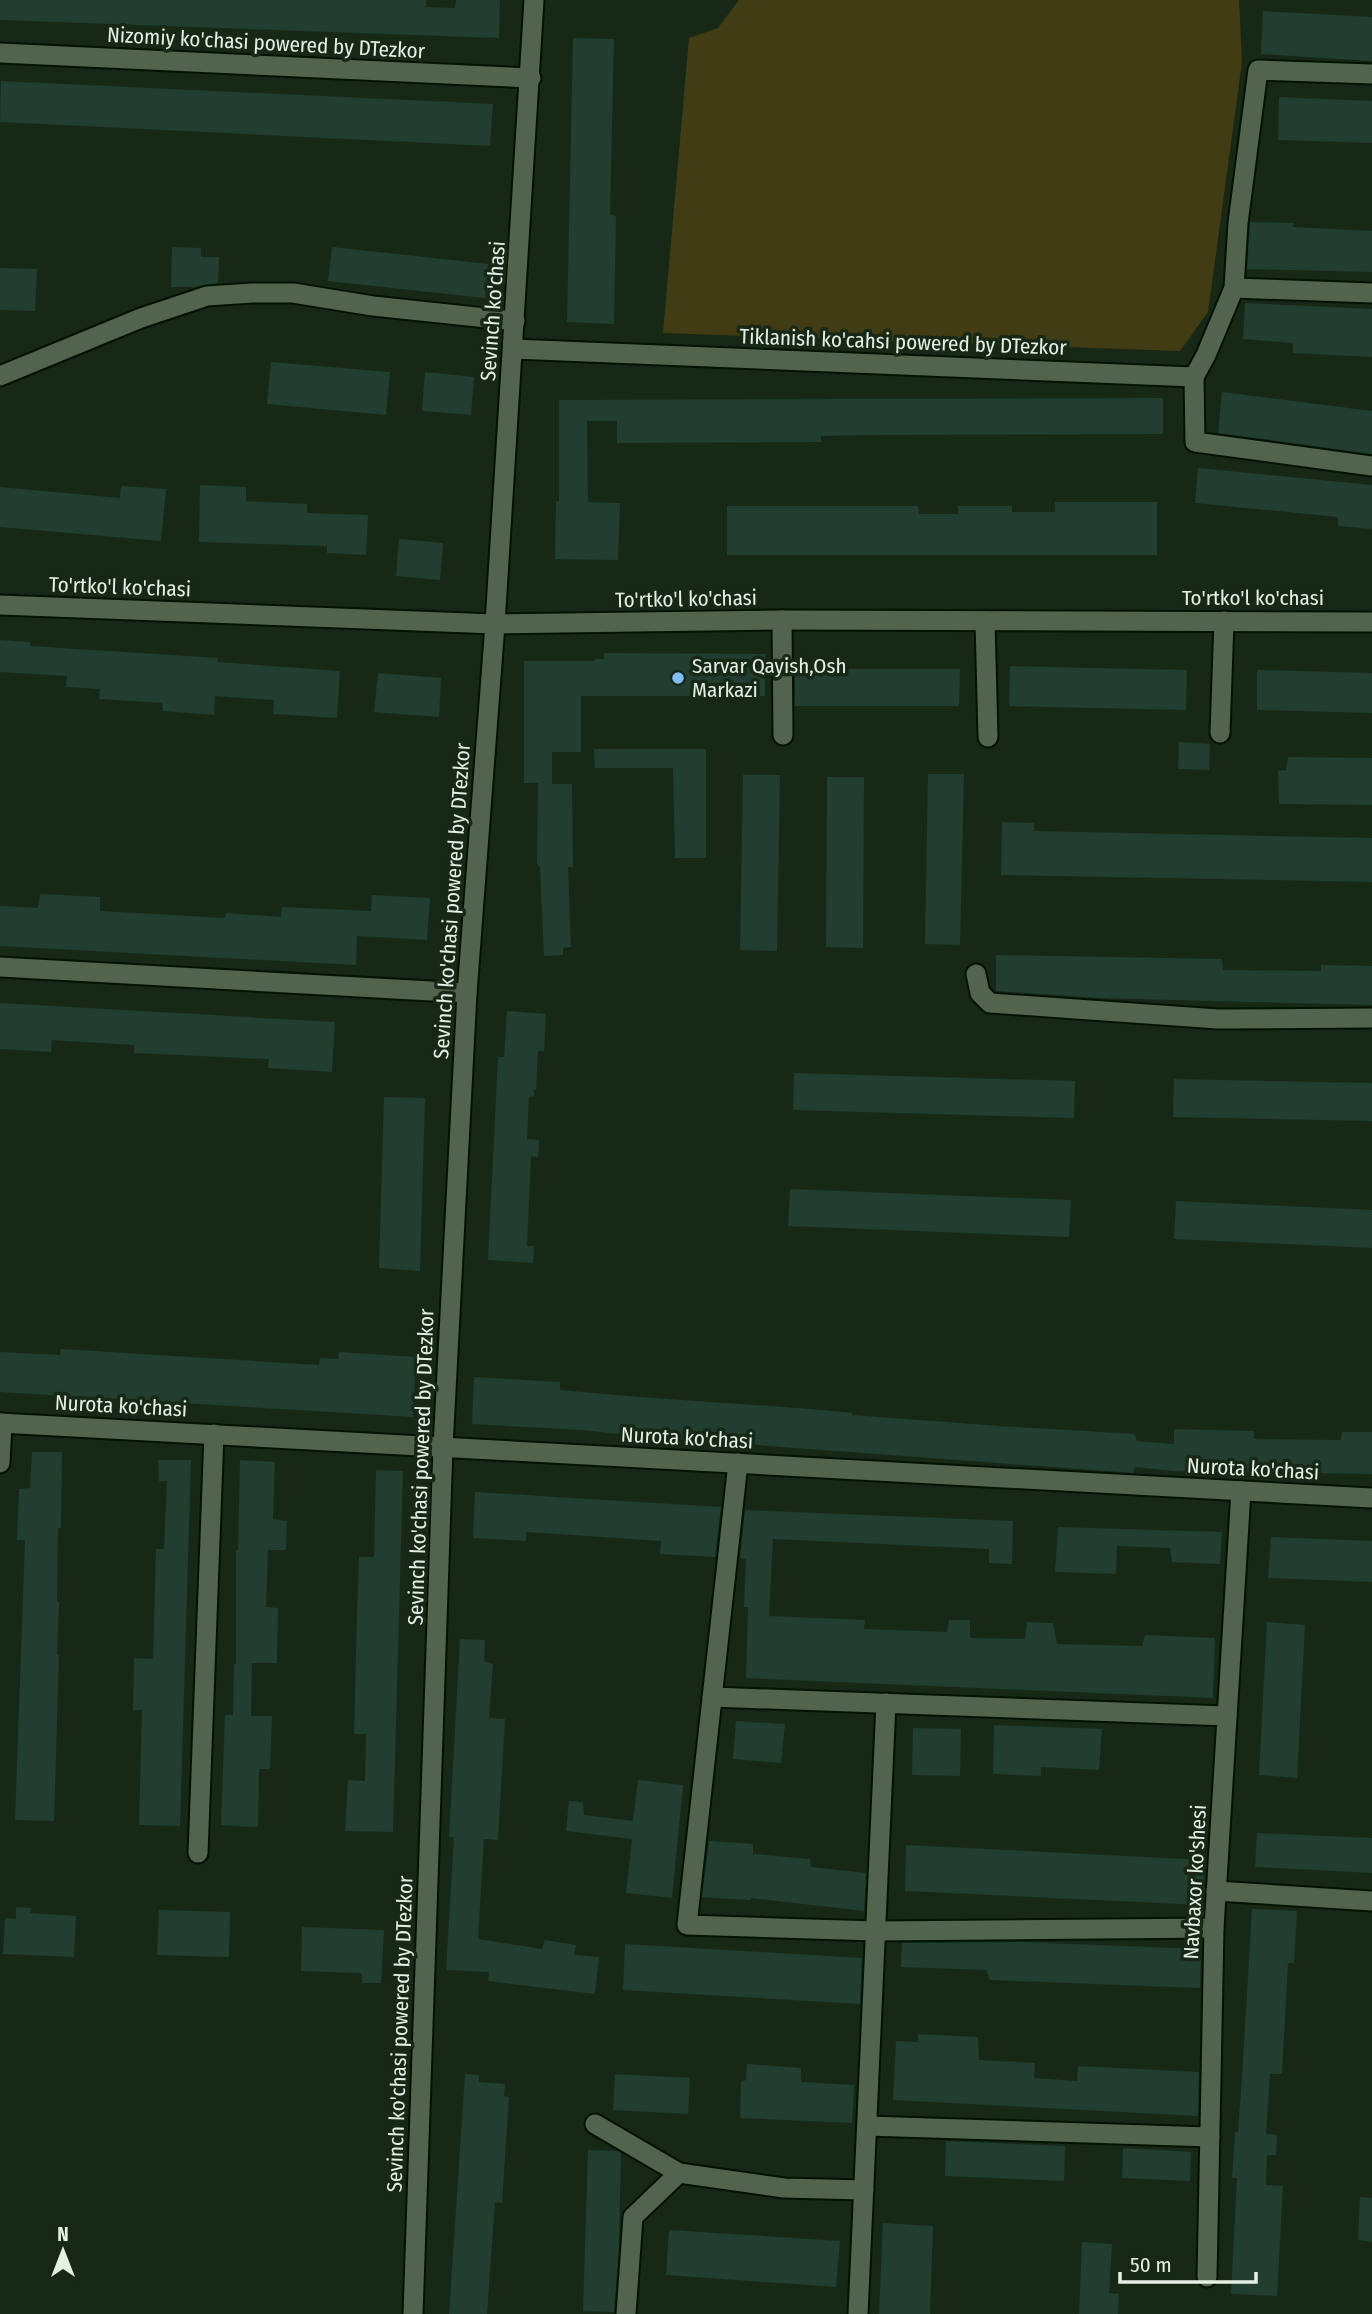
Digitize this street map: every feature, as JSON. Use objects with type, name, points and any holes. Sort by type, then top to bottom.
[{"type":"street","name":"Sevinch ko'chasi","points":[[495,624],[534,0]]},
{"type":"street","name":"Nizomiy ko'chasi powered by DTezkor","points":[[0,53],[531,78]]},
{"type":"street","points":[[1372,74],[1258,70],[1238,223],[1234,288],[1194,377],[1195,442],[1372,466]]},
{"type":"street","points":[[1234,288],[1372,293]]},
{"type":"street","points":[[0,376],[141,318],[207,296],[293,293],[373,306],[515,321]]},
{"type":"street","name":"Tiklanish ko'cahsi powered by DTezkor","points":[[513,349],[1194,377]]},
{"type":"street","name":"To'rtko'l ko'chasi","points":[[0,605],[495,624],[782,620],[1372,622]]},
{"type":"street","points":[[782,620],[783,735]]},
{"type":"street","points":[[985,621],[988,737]]},
{"type":"street","points":[[1220,733],[1224,621]]},
{"type":"street","name":"Sevinch ko'chasi powered by DTezkor","points":[[413,2314],[443,1447],[467,993],[495,624]]},
{"type":"street","points":[[0,967],[467,993]]},
{"type":"street","points":[[976,974],[980,993],[990,1003],[1218,1019],[1372,1018]]},
{"type":"street","points":[[0,1463],[1,1423]]},
{"type":"street","name":"Nurota ko'chasi","points":[[1,1423],[1372,1498]]},
{"type":"street","points":[[198,1853],[214,1434]]},
{"type":"street","points":[[738,1463],[687,1925],[876,1931],[1214,1928]]},
{"type":"street","name":"Navbaxor ko'shesi","points":[[1207,2277],[1214,1928],[1241,1491]]},
{"type":"street","points":[[712,1697],[1227,1716]]},
{"type":"street","points":[[858,2314],[886,1703]]},
{"type":"street","points":[[1216,1891],[1372,1900]]},
{"type":"street","points":[[595,2124],[679,2173],[784,2188],[864,2190]]},
{"type":"street","points":[[867,2126],[1210,2137]]},
{"type":"street","points":[[626,2314],[633,2217],[663,2192],[679,2173]]},
{"type":"shaded area","points":[[739,0],[1239,0],[1242,62],[1208,312],[1180,351],[663,333],[689,38],[718,28]]},
{"type":"building","points":[[0,0],[426,0],[426,7],[455,8],[456,0],[500,0],[499,38],[0,20]]},
{"type":"building","points":[[1263,11],[1372,17],[1372,61],[1261,54]]},
{"type":"building","points":[[573,38],[614,39],[610,215],[616,216],[614,324],[567,322]]},
{"type":"building","points":[[1,81],[493,104],[490,146],[0,122]]},
{"type":"building","points":[[1279,97],[1372,101],[1372,143],[1278,140]]},
{"type":"building","points":[[1250,222],[1294,223],[1293,227],[1372,231],[1372,272],[1247,269]]},
{"type":"building","points":[[172,247],[201,248],[201,257],[219,257],[218,283],[171,287]]},
{"type":"building","points":[[332,247],[488,264],[485,298],[328,281]]},
{"type":"building","points":[[0,268],[37,269],[35,311],[0,310]]},
{"type":"building","points":[[1245,303],[1372,309],[1372,357],[1293,353],[1293,343],[1243,339]]},
{"type":"building","points":[[271,362],[390,372],[386,415],[267,404]]},
{"type":"building","points":[[425,372],[474,377],[471,415],[422,411]]},
{"type":"building","points":[[1222,392],[1372,411],[1372,454],[1218,433]]},
{"type":"building","points":[[1163,398],[1163,434],[868,435],[821,436],[821,442],[617,443],[617,421],[587,421],[588,502],[620,503],[618,560],[555,559],[556,501],[559,501],[559,400]]},
{"type":"building","points":[[1198,468],[1372,485],[1372,529],[1338,526],[1338,517],[1195,503]]},
{"type":"building","points":[[200,485],[246,487],[246,501],[307,504],[307,513],[368,515],[366,555],[327,553],[327,546],[199,542]]},
{"type":"building","points":[[121,486],[166,489],[161,541],[0,527],[0,487],[120,498]]},
{"type":"building","points":[[1055,502],[1157,502],[1157,555],[727,555],[727,506],[918,506],[919,514],[958,514],[958,506],[1012,506],[1012,512],[1055,512]]},
{"type":"building","points":[[399,539],[443,543],[440,580],[396,576]]},
{"type":"building","points":[[0,640],[30,642],[30,646],[218,658],[217,662],[340,671],[337,718],[273,714],[274,700],[215,696],[214,715],[163,711],[162,703],[99,699],[100,689],[66,687],[67,676],[0,672]]},
{"type":"building","points":[[604,653],[765,654],[765,696],[581,696],[581,752],[552,752],[552,784],[572,784],[573,867],[568,867],[571,947],[563,948],[563,955],[544,956],[540,867],[537,863],[538,783],[524,783],[524,661],[595,661],[604,659]]},
{"type":"building","points":[[1010,666],[1187,670],[1186,710],[1009,706]]},
{"type":"building","points":[[795,669],[960,669],[959,706],[795,706]]},
{"type":"building","points":[[1257,670],[1372,673],[1372,713],[1257,710]]},
{"type":"building","points":[[378,673],[441,678],[439,717],[374,712]]},
{"type":"building","points":[[1179,742],[1210,744],[1209,770],[1178,769]]},
{"type":"building","points":[[594,749],[706,749],[706,858],[675,858],[673,768],[595,768]]},
{"type":"building","points":[[1288,757],[1372,758],[1372,805],[1279,804],[1278,771],[1286,770]]},
{"type":"building","points":[[928,774],[964,774],[960,945],[925,944]]},
{"type":"building","points":[[743,775],[780,775],[777,951],[740,950]]},
{"type":"building","points":[[827,777],[864,777],[863,948],[826,947]]},
{"type":"building","points":[[1002,822],[1034,823],[1034,831],[1372,838],[1372,882],[1001,875]]},
{"type":"building","points":[[40,894],[100,897],[100,911],[225,918],[226,913],[281,917],[282,907],[371,911],[372,895],[430,898],[427,940],[357,936],[356,965],[0,946],[0,906],[38,908]]},
{"type":"building","points":[[996,955],[1222,959],[1223,970],[1321,971],[1321,965],[1372,966],[1372,1005],[1098,998],[996,991]]},
{"type":"building","points":[[0,1003],[335,1022],[332,1072],[268,1068],[269,1059],[134,1053],[134,1045],[52,1040],[51,1052],[0,1049]]},
{"type":"building","points":[[507,1011],[546,1014],[544,1051],[538,1051],[536,1090],[534,1096],[529,1097],[527,1139],[539,1140],[538,1157],[531,1156],[527,1246],[534,1246],[533,1263],[488,1260],[498,1057],[504,1057]]},
{"type":"building","points":[[794,1073],[1075,1081],[1074,1118],[793,1110]]},
{"type":"building","points":[[1174,1079],[1372,1083],[1372,1121],[1173,1117]]},
{"type":"building","points":[[384,1097],[425,1098],[420,1271],[379,1268]]},
{"type":"building","points":[[790,1189],[1071,1200],[1069,1237],[788,1226]]},
{"type":"building","points":[[1176,1201],[1372,1210],[1372,1248],[1174,1239]]},
{"type":"building","points":[[61,1349],[319,1365],[320,1358],[338,1359],[339,1352],[416,1357],[413,1417],[0,1392],[0,1352],[60,1355]]},
{"type":"building","points":[[474,1377],[560,1382],[560,1390],[639,1397],[811,1409],[852,1415],[1135,1434],[1137,1441],[1174,1444],[1174,1429],[1254,1431],[1254,1439],[1341,1440],[1342,1432],[1372,1432],[1372,1474],[1173,1471],[1135,1467],[1133,1473],[582,1430],[472,1424]]},
{"type":"building","points":[[32,1452],[62,1452],[61,1528],[58,1528],[59,1655],[54,1821],[15,1820],[25,1540],[17,1540],[19,1489],[30,1488]]},
{"type":"building","points":[[158,1460],[191,1460],[180,1826],[139,1825],[142,1710],[133,1710],[134,1658],[153,1659],[156,1549],[164,1549],[167,1481],[159,1481]]},
{"type":"building","points":[[240,1460],[275,1462],[273,1519],[287,1521],[286,1550],[268,1550],[266,1607],[278,1608],[277,1663],[252,1663],[251,1716],[272,1716],[270,1769],[259,1769],[258,1827],[221,1825],[225,1715],[233,1715],[236,1664],[236,1550]]},
{"type":"building","points":[[376,1470],[403,1471],[393,1832],[345,1831],[348,1780],[365,1781],[366,1734],[354,1734],[359,1557],[374,1557]]},
{"type":"building","points":[[475,1492],[721,1507],[715,1557],[660,1554],[661,1541],[526,1532],[526,1541],[473,1538]]},
{"type":"building","points":[[745,1510],[1013,1521],[1012,1564],[989,1563],[989,1549],[773,1539],[769,1616],[865,1620],[864,1629],[947,1632],[949,1620],[970,1620],[970,1638],[1025,1639],[1027,1622],[1053,1623],[1057,1644],[1142,1646],[1145,1635],[1215,1638],[1213,1698],[746,1678],[746,1559],[740,1558]]},
{"type":"building","points":[[1058,1527],[1222,1532],[1220,1564],[1172,1562],[1170,1548],[1117,1546],[1116,1574],[1055,1572]]},
{"type":"building","points":[[1271,1537],[1372,1541],[1372,1582],[1268,1578]]},
{"type":"building","points":[[1267,1622],[1305,1625],[1297,1778],[1259,1775]]},
{"type":"building","points":[[460,1639],[485,1640],[484,1661],[493,1664],[489,1718],[505,1719],[498,1840],[484,1839],[478,1939],[542,1949],[545,1940],[576,1945],[574,1955],[599,1957],[595,1994],[488,1981],[489,1972],[446,1970],[454,1837],[449,1837]]},
{"type":"building","points":[[736,1721],[785,1724],[781,1763],[733,1759]]},
{"type":"building","points":[[994,1725],[1102,1729],[1099,1770],[1041,1767],[1041,1776],[993,1774]]},
{"type":"building","points":[[913,1728],[961,1729],[960,1776],[912,1775]]},
{"type":"building","points":[[638,1780],[683,1785],[672,1898],[626,1893],[632,1839],[566,1831],[569,1801],[583,1802],[584,1815],[633,1821]]},
{"type":"building","points":[[1257,1833],[1372,1838],[1372,1873],[1255,1867]]},
{"type":"building","points":[[709,1841],[753,1844],[753,1854],[810,1859],[811,1867],[866,1873],[864,1911],[751,1898],[702,1897]]},
{"type":"building","points":[[906,1845],[1205,1860],[1203,1905],[905,1891]]},
{"type":"building","points":[[16,1907],[31,1908],[30,1913],[76,1916],[74,1957],[3,1954],[5,1918],[16,1919]]},
{"type":"building","points":[[1252,1909],[1297,1911],[1294,1963],[1288,1963],[1282,2074],[1270,2074],[1266,2134],[1277,2135],[1276,2155],[1267,2155],[1266,2185],[1283,2186],[1277,2296],[1231,2294],[1237,2178],[1232,2178],[1235,2132],[1238,2132]]},
{"type":"building","points":[[159,1910],[230,1912],[229,1957],[157,1955]]},
{"type":"building","points":[[302,1927],[384,1930],[381,1983],[362,1983],[361,1973],[301,1971]]},
{"type":"building","points":[[1019,1942],[1201,1949],[1200,1988],[990,1980],[986,1970],[901,1967],[902,1943]]},
{"type":"building","points":[[625,1944],[862,1958],[860,2004],[623,1990]]},
{"type":"building","points":[[918,2034],[978,2037],[979,2060],[1035,2063],[1034,2078],[1077,2081],[1078,2066],[1199,2072],[1198,2116],[893,2100],[896,2041],[918,2042]]},
{"type":"building","points":[[747,2064],[801,2068],[801,2082],[854,2085],[852,2123],[740,2118],[741,2082],[746,2080]]},
{"type":"building","points":[[465,2074],[479,2075],[479,2082],[505,2084],[504,2096],[509,2097],[502,2203],[495,2202],[487,2314],[449,2314]]},
{"type":"building","points":[[615,2074],[690,2078],[688,2114],[613,2110]]},
{"type":"building","points":[[946,2141],[1065,2146],[1064,2181],[945,2176]]},
{"type":"building","points":[[1123,2148],[1191,2152],[1190,2181],[1122,2178]]},
{"type":"building","points":[[588,2150],[621,2153],[619,2247],[614,2312],[583,2311]]},
{"type":"building","points":[[1360,2197],[1372,2198],[1372,2242],[1358,2240]]},
{"type":"building","points":[[883,2223],[933,2226],[930,2314],[879,2314]]},
{"type":"building","points":[[669,2230],[840,2241],[836,2287],[666,2275]]},
{"type":"building","points":[[1082,2242],[1112,2244],[1109,2293],[1119,2294],[1118,2314],[1079,2314]]},
{"type":"place","name":"Sarvar Qayish,Osh Markazi","points":[[678,678]]}]
